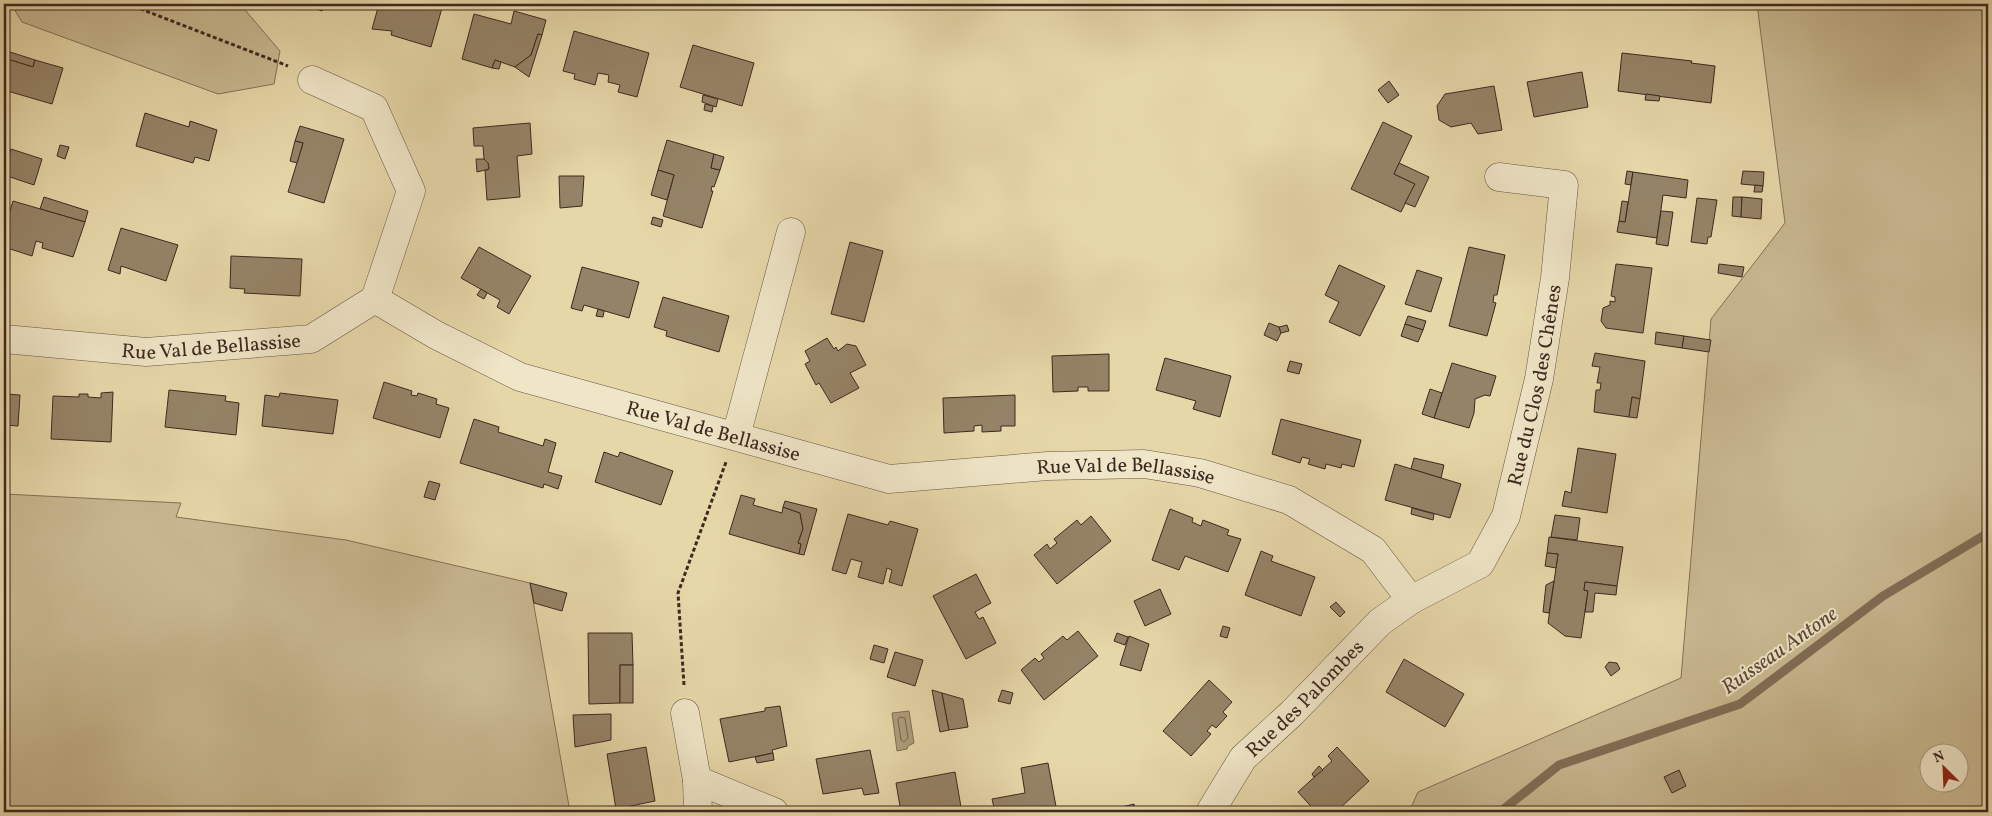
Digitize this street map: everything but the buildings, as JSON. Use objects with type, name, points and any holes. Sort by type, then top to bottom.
[{"type":"street","points":[[312,80],[374,108],[412,191],[375,299]]},
{"type":"street","name":"Rue du Clos des Chênes","points":[[1411,600],[1480,564],[1506,516],[1539,379],[1555,278],[1564,185],[1499,177]]},
{"type":"street","points":[[736,436],[792,232]]},
{"type":"street","name":"Rue Val de Bellassise","points":[[4,339],[146,352],[311,338],[375,299],[436,335],[520,377],[889,478],[1068,465],[1144,464],[1200,472],[1289,500],[1372,550],[1411,600]]},
{"type":"street","name":"Rue des Palombes","points":[[1211,810],[1243,758],[1292,713],[1380,622],[1411,600]]},
{"type":"street","points":[[685,713],[697,780],[698,812]]},
{"type":"street","points":[[697,780],[774,812]]},
{"type":"path","points":[[128,4],[279,62],[312,80]]},
{"type":"path","points":[[685,713],[678,593],[736,436]]},
{"type":"shaded area","points":[[11,4],[240,4],[280,51],[274,84],[218,94],[22,22]]},
{"type":"shaded area","points":[[1757,4],[1988,4],[1988,812],[1409,812],[1418,792],[1681,678],[1711,319],[1785,223]]},
{"type":"shaded area","points":[[4,494],[181,503],[176,517],[346,540],[530,583],[570,812],[4,812]]},
{"type":"water","points":[[909,711],[914,743],[908,746],[907,749],[897,751],[892,713]]},
{"type":"waterway","name":"Ruisseau Antone","points":[[1500,812],[1559,765],[1740,704],[1883,596],[1988,533]]}]
